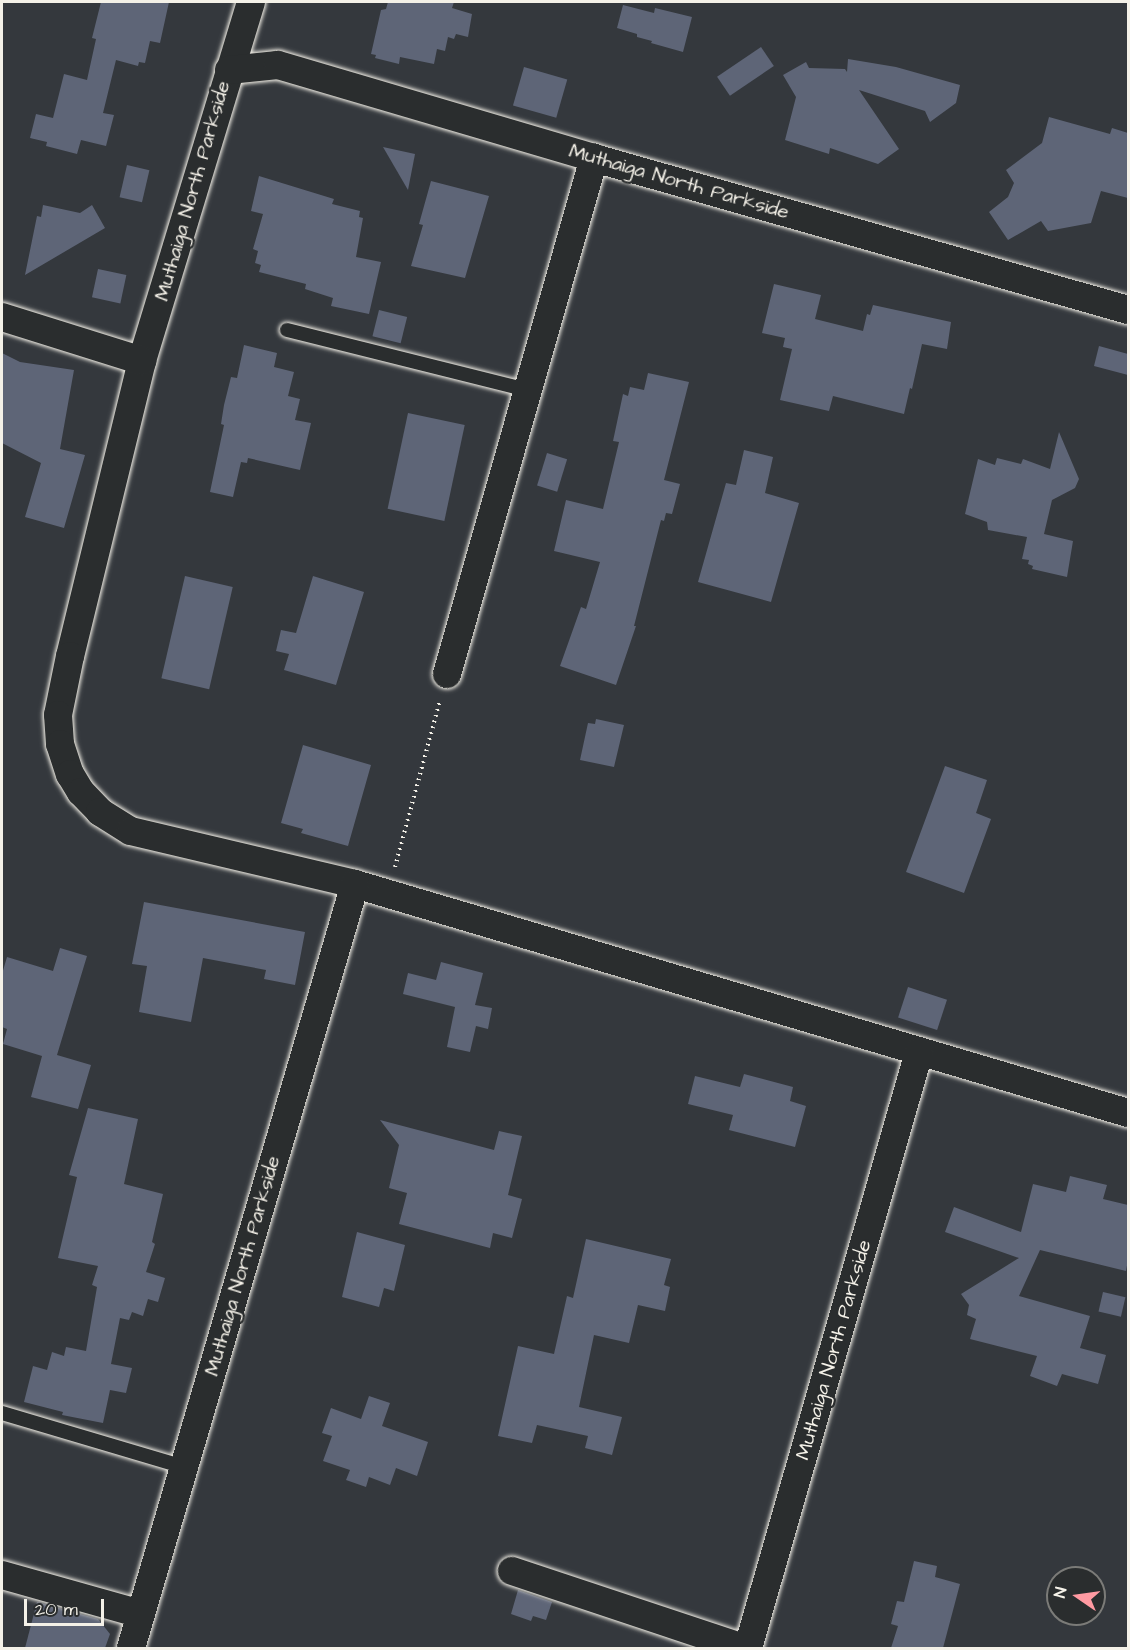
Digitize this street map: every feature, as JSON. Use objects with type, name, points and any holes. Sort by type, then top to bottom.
[{"type":"street","points":[[229,70],[251,2]]},
{"type":"street","name":"Muthaiga North Parkside","points":[[1128,310],[594,158],[278,65],[229,70],[142,361],[58,715],[60,744],[70,774],[81,792],[100,812],[132,831],[355,884],[1128,1113]]},
{"type":"street","points":[[447,674],[594,158]]},
{"type":"street","points":[[2,317],[142,361]]},
{"type":"street","name":"Muthaiga North Parkside","points":[[131,1648],[355,884]]},
{"type":"street","name":"Muthaiga North Parkside","points":[[748,1648],[920,1052]]},
{"type":"street","points":[[512,1571],[743,1648]]},
{"type":"street","points":[[2,1575],[141,1614]]},
{"type":"lane","points":[[287,330],[528,390]]},
{"type":"lane","points":[[2,1413],[184,1467]]},
{"type":"path","points":[[388,895],[447,674]]},
{"type":"building","points":[[101,2],[169,2],[160,43],[150,41],[145,63],[139,62],[138,66],[116,60],[103,113],[114,115],[106,146],[81,140],[77,154],[46,146],[47,142],[30,138],[36,114],[53,118],[64,74],[87,80],[96,39],[92,38]]},
{"type":"building","points":[[388,2],[454,2],[452,8],[472,14],[468,37],[456,34],[454,39],[448,37],[445,51],[437,49],[434,64],[400,57],[399,64],[375,58],[376,55],[371,54],[381,10],[386,9]]},
{"type":"building","points":[[623,5],[654,13],[655,8],[692,17],[683,52],[651,43],[652,41],[637,37],[637,34],[617,28]]},
{"type":"building","points":[[761,47],[774,66],[730,96],[717,77]]},
{"type":"building","points":[[848,59],[896,67],[960,85],[956,103],[930,122],[925,111],[859,90],[899,149],[878,164],[830,148],[829,154],[785,140],[796,97],[783,75],[806,62],[809,68],[845,69],[847,72]]},
{"type":"building","points":[[524,67],[567,79],[556,118],[513,105]]},
{"type":"building","points":[[1049,117],[1110,134],[1112,128],[1128,133],[1128,198],[1101,191],[1091,223],[1048,231],[1041,221],[1008,240],[989,212],[1008,197],[1014,183],[1006,170],[1042,143]]},
{"type":"building","points":[[383,147],[415,154],[408,190]]},
{"type":"building","points":[[127,165],[149,170],[142,202],[120,197]]},
{"type":"building","points":[[259,176],[334,199],[332,204],[360,211],[359,217],[363,218],[356,257],[381,262],[369,314],[331,306],[333,298],[305,289],[306,284],[259,272],[261,265],[255,263],[258,251],[253,249],[263,214],[251,211]]},
{"type":"building","points":[[431,181],[489,196],[465,278],[411,266],[423,225],[419,224]]},
{"type":"building","points":[[43,205],[80,213],[92,205],[105,228],[25,275],[37,216],[41,217]]},
{"type":"building","points":[[98,269],[126,275],[120,303],[92,297]]},
{"type":"building","points":[[774,284],[821,295],[815,319],[863,331],[867,314],[870,315],[873,305],[951,322],[947,349],[922,344],[904,414],[833,396],[829,411],[780,400],[792,349],[783,347],[785,338],[762,333]]},
{"type":"building","points":[[379,310],[407,317],[401,343],[372,336]]},
{"type":"building","points":[[244,345],[277,353],[274,367],[294,372],[288,396],[300,399],[295,420],[311,423],[300,470],[248,458],[247,463],[241,462],[233,497],[210,492],[224,425],[221,424],[224,405],[231,377],[237,378]]},
{"type":"building","points":[[1099,346],[1128,354],[1128,375],[1094,366]]},
{"type":"building","points":[[2,353],[20,362],[74,370],[60,449],[85,455],[64,528],[25,517],[41,463],[2,443]]},
{"type":"building","points":[[648,373],[689,382],[664,480],[680,484],[672,514],[666,513],[664,521],[661,520],[634,626],[636,626],[616,685],[560,666],[581,607],[586,609],[600,562],[554,551],[566,500],[603,509],[619,442],[613,441],[623,394],[628,396],[630,387],[644,390]]},
{"type":"building","points":[[408,413],[465,425],[444,521],[388,509]]},
{"type":"building","points":[[1059,432],[1079,479],[1075,488],[1052,500],[1044,534],[1073,541],[1067,577],[1032,569],[1033,566],[1028,564],[1029,560],[1022,559],[1027,537],[988,530],[987,522],[965,514],[978,459],[995,465],[997,458],[1021,464],[1023,459],[1050,469]]},
{"type":"building","points":[[744,450],[773,457],[765,493],[799,503],[771,602],[698,582],[726,483],[736,485]]},
{"type":"building","points":[[547,453],[567,459],[557,492],[537,486]]},
{"type":"building","points":[[185,576],[233,587],[209,689],[161,678]]},
{"type":"building","points":[[313,576],[364,592],[336,685],[284,670],[289,654],[276,651],[281,630],[296,633]]},
{"type":"building","points":[[596,719],[624,725],[614,767],[580,760],[588,723],[595,724]]},
{"type":"building","points":[[303,745],[371,765],[348,846],[301,833],[303,829],[281,823]]},
{"type":"building","points":[[945,766],[987,780],[976,813],[991,819],[964,893],[906,872]]},
{"type":"building","points":[[144,902],[305,932],[295,985],[264,979],[266,970],[203,958],[191,1022],[139,1012],[147,966],[132,964]]},
{"type":"building","points":[[60,948],[87,956],[57,1055],[91,1065],[78,1109],[31,1097],[42,1056],[3,1044],[7,1029],[2,1027],[2,974],[7,957],[53,971]]},
{"type":"building","points":[[441,962],[483,973],[475,1005],[492,1008],[488,1029],[476,1026],[470,1052],[447,1047],[455,1007],[403,994],[408,973],[436,980]]},
{"type":"building","points":[[908,987],[947,1000],[937,1030],[898,1017]]},
{"type":"building","points":[[744,1074],[793,1087],[790,1101],[806,1106],[795,1147],[729,1130],[733,1115],[688,1104],[695,1076],[740,1087]]},
{"type":"building","points":[[88,1108],[138,1119],[124,1184],[163,1194],[152,1242],[155,1244],[146,1272],[165,1278],[158,1302],[148,1299],[143,1316],[132,1312],[129,1320],[120,1318],[111,1364],[132,1368],[126,1393],[110,1390],[103,1423],[62,1415],[63,1412],[24,1402],[33,1366],[47,1370],[52,1352],[64,1356],[66,1347],[86,1351],[97,1287],[92,1285],[98,1266],[58,1258],[77,1177],[69,1175]]},
{"type":"building","points":[[380,1120],[494,1150],[499,1131],[522,1136],[508,1195],[522,1199],[512,1238],[493,1233],[490,1248],[399,1224],[407,1193],[389,1188],[399,1145]]},
{"type":"building","points":[[1070,1176],[1107,1185],[1103,1199],[1128,1205],[1128,1260],[1126,1271],[1040,1250],[1019,1296],[1090,1316],[1080,1348],[1106,1355],[1098,1384],[1062,1374],[1057,1386],[1030,1376],[1037,1356],[970,1339],[976,1319],[967,1315],[969,1305],[961,1294],[1019,1258],[945,1232],[954,1207],[1021,1232],[1033,1184],[1066,1192]]},
{"type":"building","points":[[357,1232],[405,1245],[394,1291],[384,1288],[379,1307],[342,1297]]},
{"type":"building","points":[[586,1239],[671,1259],[664,1285],[670,1287],[665,1311],[638,1305],[629,1343],[594,1335],[579,1407],[622,1417],[612,1455],[585,1448],[588,1436],[537,1425],[532,1443],[498,1436],[518,1346],[554,1354],[567,1296],[573,1298]]},
{"type":"building","points":[[1103,1292],[1125,1297],[1121,1317],[1099,1311]]},
{"type":"building","points":[[369,1396],[390,1403],[382,1426],[428,1442],[417,1476],[396,1468],[390,1485],[369,1477],[366,1487],[346,1480],[350,1470],[323,1461],[332,1436],[322,1433],[331,1408],[361,1419]]},
{"type":"building","points":[[914,1561],[937,1566],[935,1577],[960,1584],[943,1648],[891,1648],[898,1626],[891,1624],[897,1601],[904,1602]]},
{"type":"building","points":[[518,1590],[552,1602],[546,1620],[533,1616],[531,1621],[511,1614]]},
{"type":"building","points":[[37,1602],[98,1619],[110,1634],[105,1648],[25,1648]]}]
